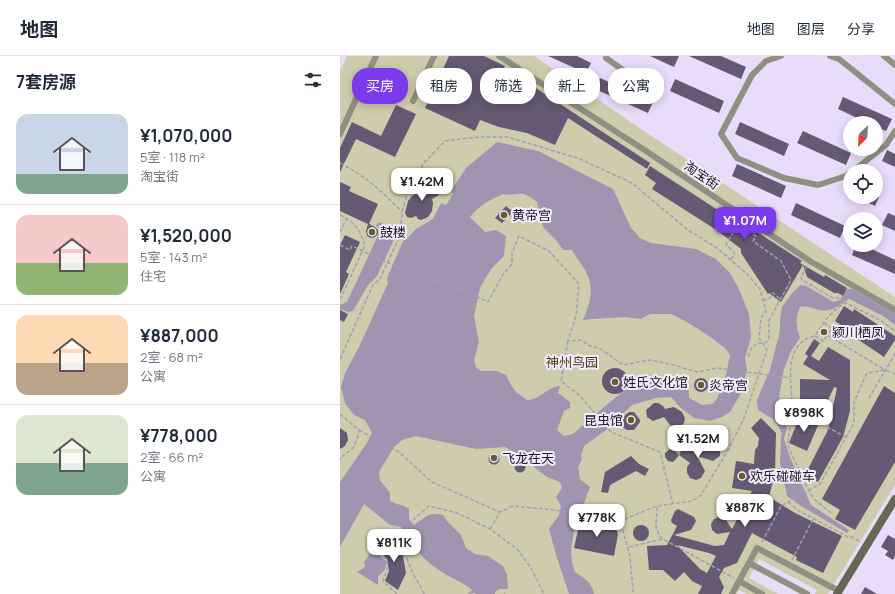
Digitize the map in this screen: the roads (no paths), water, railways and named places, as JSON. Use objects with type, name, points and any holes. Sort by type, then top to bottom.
[{"type":"street","points":[[340,134],[376,56]]},
{"type":"street","points":[[413,101],[434,56]]},
{"type":"street","name":"淘宝街","points":[[499,56],[646,151],[810,261],[895,310]]},
{"type":"street","points":[[781,56],[766,61],[752,75],[721,134],[737,158],[784,178],[818,185],[843,177]]},
{"type":"street","points":[[830,56],[840,58],[895,104]]},
{"type":"street","points":[[884,56],[895,65]]},
{"type":"street","points":[[606,57],[621,68]]},
{"type":"street","points":[[862,164],[886,144],[895,131]]},
{"type":"street","points":[[732,594],[757,548],[838,593],[895,499]]},
{"type":"street","points":[[749,563],[807,594]]},
{"type":"street","points":[[739,581],[762,594]]},
{"type":"place","name":"黄帝宫","points":[[504,215]]},
{"type":"place","name":"鼓楼","points":[[372,232]]},
{"type":"place","name":"颍川栖凤","points":[[824,332]]},
{"type":"place","name":"姓氏文化馆","points":[[615,382]]},
{"type":"place","name":"炎帝宫","points":[[701,385]]},
{"type":"place","name":"昆虫馆","points":[[631,420]]},
{"type":"place","name":"飞龙在天","points":[[494,458]]},
{"type":"place","name":"欢乐碰碰车","points":[[742,476]]},
{"type":"park label","name":"神州鸟园","points":[[572,362]]}]
